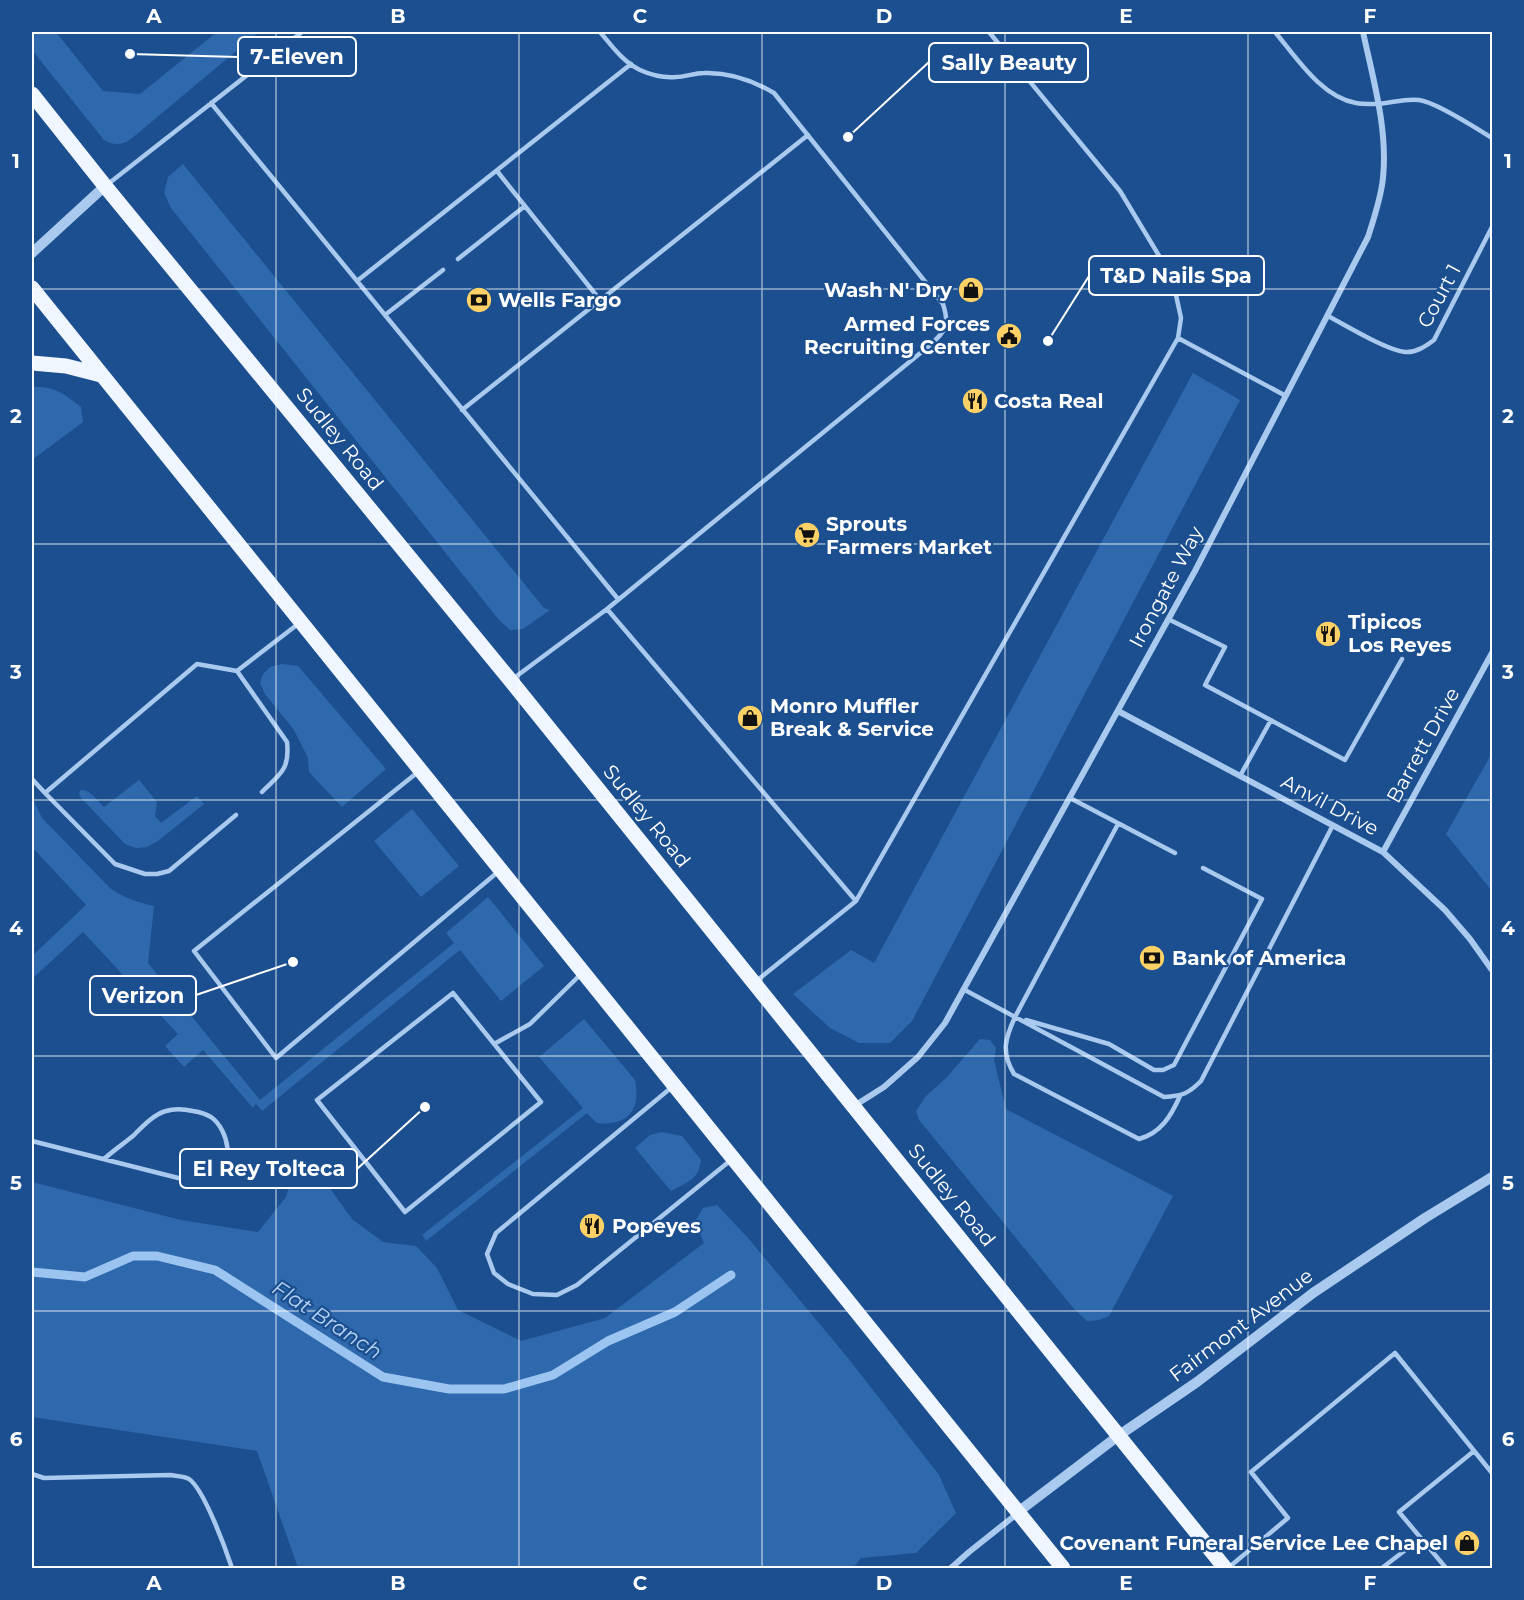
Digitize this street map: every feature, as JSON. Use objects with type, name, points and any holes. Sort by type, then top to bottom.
[{"type":"main road","name":"Sudley Road","points":[[32,94],[510,681],[1226,1569]]},
{"type":"main road","points":[[32,288],[1063,1569]]},
{"type":"main road","points":[[32,363],[66,366],[101,375]]},
{"type":"street","name":"Irongate Way","points":[[854,1106],[884,1087],[918,1057],[945,1023],[1168,619],[1368,237],[1380,198],[1384,165],[1378,104],[1363,32]]},
{"type":"street","points":[[32,253],[105,186]]},
{"type":"street","name":"Barrett Drive","points":[[1383,852],[1492,653]]},
{"type":"street","name":"Anvil Drive","points":[[1118,711],[1383,852],[1445,910],[1492,970]]},
{"type":"street","name":"Fairmont Avenue","points":[[1018,1512],[1118,1436],[1197,1382],[1313,1293],[1425,1218],[1492,1177]]},
{"type":"street","points":[[951,1569],[1018,1512]]},
{"type":"lane","points":[[105,186],[302,32]]},
{"type":"lane","points":[[510,681],[607,609],[935,341],[947,325],[943,304],[774,93],[758,83],[725,74],[702,73],[675,78],[661,77],[639,69],[620,56],[600,32]]},
{"type":"lane","points":[[754,983],[856,901],[1178,338],[1180,318],[1176,295],[1161,259],[1120,191],[989,32]]},
{"type":"lane","points":[[1275,32],[1310,75],[1329,92],[1354,103],[1378,104],[1407,99],[1422,100],[1435,105],[1492,138]]},
{"type":"lane","points":[[357,281],[632,64]]},
{"type":"lane","points":[[210,103],[618,599]]},
{"type":"lane","points":[[462,410],[808,135]]},
{"type":"lane","points":[[497,171],[600,300]]},
{"type":"lane","points":[[458,259],[525,206]]},
{"type":"lane","name":"Court 1","points":[[1328,316],[1391,348],[1406,353],[1422,349],[1434,340],[1492,227]]},
{"type":"lane","points":[[385,315],[443,270]]},
{"type":"lane","points":[[1178,338],[1286,396]]},
{"type":"lane","points":[[607,609],[856,901]]},
{"type":"lane","points":[[1168,619],[1225,647],[1205,685],[1345,760],[1402,659]]},
{"type":"lane","points":[[237,671],[300,623]]},
{"type":"lane","points":[[45,793],[196,664],[237,671],[287,742],[287,764],[284,771],[262,792]]},
{"type":"lane","points":[[1240,776],[1271,720]]},
{"type":"lane","points":[[420,771],[194,951],[276,1058],[500,870]]},
{"type":"lane","points":[[32,779],[115,864],[145,874],[169,871],[236,815]]},
{"type":"lane","points":[[1070,798],[1175,853]]},
{"type":"lane","points":[[1119,824],[1015,1017],[1007,1035],[1005,1049],[1008,1064],[1014,1074],[1138,1139],[1150,1136],[1162,1125],[1174,1110],[1180,1096]]},
{"type":"lane","points":[[963,989],[1164,1097],[1180,1096],[1192,1090],[1201,1081],[1333,825]]},
{"type":"lane","points":[[1015,1017],[1109,1044],[1154,1070],[1162,1070],[1174,1065],[1262,900],[1203,868]]},
{"type":"lane","points":[[494,1044],[530,1024],[583,973]]},
{"type":"lane","points":[[453,993],[494,1044],[541,1102],[405,1212],[317,1100],[453,993]]},
{"type":"lane","points":[[674,1085],[496,1233],[487,1254],[494,1273],[508,1284],[533,1294],[557,1295],[577,1285],[734,1158]]},
{"type":"lane","points":[[32,1141],[198,1183],[215,1180],[225,1166],[228,1149],[219,1125],[210,1117],[181,1108],[165,1111],[149,1121],[104,1159]]},
{"type":"lane","points":[[1226,1569],[1288,1518],[1251,1472],[1395,1353],[1492,1473]]},
{"type":"lane","points":[[1446,1569],[1399,1512],[1474,1451]]},
{"type":"lane","points":[[32,1474],[44,1478],[170,1475],[188,1479],[198,1490],[224,1544],[232,1569]]},
{"type":"lane","points":[[1382,1569],[1421,1538]]},
{"type":"shaded area","points":[[32,32],[56,32],[103,91],[140,94],[217,32],[259,32],[131,139],[118,144],[104,140],[32,50]]},
{"type":"shaded area","points":[[183,164],[544,608],[550,610],[523,629],[510,630],[499,620],[171,208],[164,193],[168,177]]},
{"type":"shaded area","points":[[1193,373],[1240,400],[912,1021],[890,1043],[859,1043],[830,1028],[793,994],[851,950],[874,963]]},
{"type":"shaded area","points":[[32,387],[53,389],[69,398],[81,407],[83,422],[32,460]]},
{"type":"shaded area","points":[[282,664],[298,666],[386,769],[342,807],[309,772],[308,758],[294,730],[265,694],[260,683],[263,674],[270,667]]},
{"type":"shaded area","points":[[1492,753],[1492,891],[1446,834]]},
{"type":"shaded area","points":[[139,780],[157,802],[155,816],[161,823],[197,796],[204,804],[158,841],[147,847],[136,848],[125,844],[79,794],[80,790],[87,791],[104,807]]},
{"type":"shaded area","points":[[32,797],[42,818],[110,888],[131,899],[154,906],[148,963],[260,1100],[454,943],[446,933],[488,897],[544,966],[501,1001],[460,950],[262,1111],[256,1104],[253,1108],[203,1050],[184,1067],[165,1046],[178,1034],[83,932],[32,979],[32,956],[86,905],[32,847]]},
{"type":"shaded area","points":[[412,809],[459,866],[421,897],[374,841]]},
{"type":"shaded area","points":[[584,1019],[635,1080],[636,1100],[630,1114],[617,1122],[597,1123],[587,1113],[426,1241],[422,1235],[583,1108],[539,1057]]},
{"type":"shaded area","points":[[980,1039],[990,1040],[996,1048],[994,1060],[1006,1109],[1173,1196],[1109,1316],[1087,1321],[1075,1310],[919,1120],[916,1111],[925,1097],[947,1077]]},
{"type":"shaded area","points":[[662,1132],[682,1136],[701,1160],[695,1176],[671,1191],[635,1148],[650,1135]]},
{"type":"shaded area","points":[[298,1153],[324,1180],[352,1219],[383,1242],[416,1246],[437,1268],[458,1310],[521,1341],[605,1318],[704,1243],[695,1222],[703,1208],[717,1205],[748,1238],[848,1358],[939,1475],[956,1513],[916,1553],[861,1558],[853,1568],[298,1568],[257,1451],[32,1417],[32,1182],[181,1220],[258,1232],[286,1197]]},
{"type":"waterway","name":"Flat Branch","points":[[32,1272],[85,1277],[133,1256],[157,1256],[215,1270],[383,1377],[449,1389],[504,1389],[553,1375],[608,1341],[675,1312],[731,1275]]},
{"type":"place","name":"7-Eleven","points":[[130,54]]},
{"type":"place","name":"Sally Beauty","points":[[848,137]]},
{"type":"place","name":"Wash N' Dry","points":[[971,290]]},
{"type":"place","name":"Wells Fargo","points":[[479,300]]},
{"type":"place","name":"Armed Forces Recruiting Center","points":[[1009,336]]},
{"type":"place","name":"T&D Nails Spa","points":[[1048,341]]},
{"type":"place","name":"Costa Real","points":[[975,401]]},
{"type":"place","name":"Sprouts Farmers Market","points":[[807,535]]},
{"type":"place","name":"Tipicos Los Reyes","points":[[1328,634]]},
{"type":"place","name":"Monro Muffler Break & Service","points":[[750,718]]},
{"type":"place","name":"Bank of America","points":[[1152,958]]},
{"type":"place","name":"Verizon","points":[[293,962]]},
{"type":"place","name":"El Rey Tolteca","points":[[425,1107]]},
{"type":"place","name":"Popeyes","points":[[592,1226]]},
{"type":"place","name":"Covenant Funeral Service Lee Chapel","points":[[1467,1543]]}]
